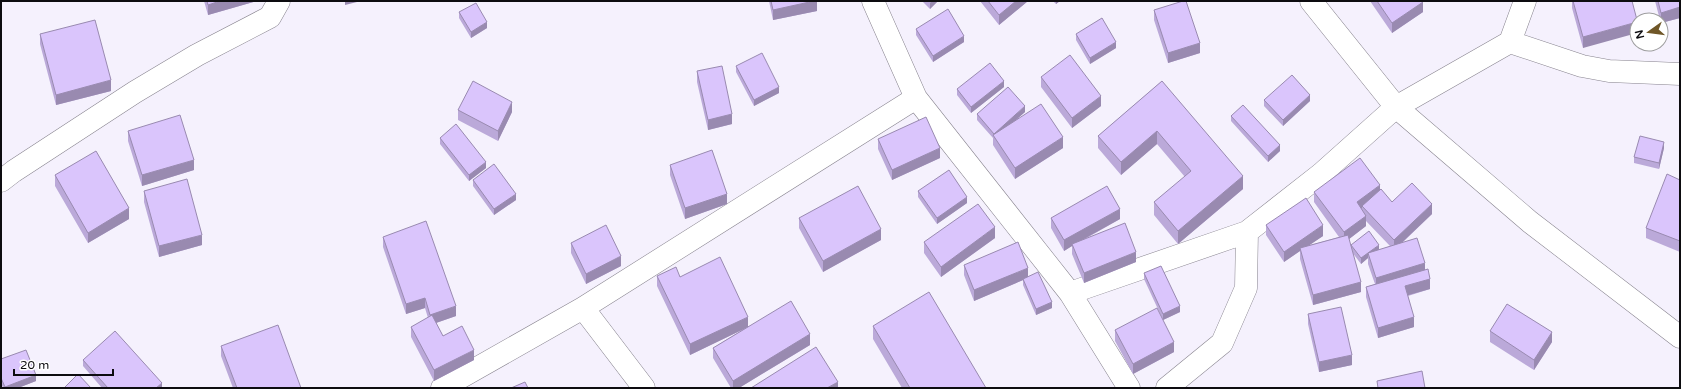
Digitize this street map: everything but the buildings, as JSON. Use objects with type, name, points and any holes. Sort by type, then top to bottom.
[{"type":"street","points":[[1,181],[135,92],[197,55],[270,17],[279,1]]},
{"type":"street","points":[[873,1],[916,98],[1070,293],[1129,388]]},
{"type":"street","points":[[1311,1],[1396,107],[1530,222],[1675,329]]},
{"type":"street","points":[[1070,293],[1247,232],[1321,174],[1396,107],[1510,42],[1525,1]]},
{"type":"street","points":[[1510,42],[1582,66],[1609,71],[1680,74]]},
{"type":"street","points":[[442,388],[583,308],[916,98]]},
{"type":"street","points":[[1167,388],[1222,343],[1246,288],[1247,232]]},
{"type":"street","points":[[583,308],[644,388]]}]
